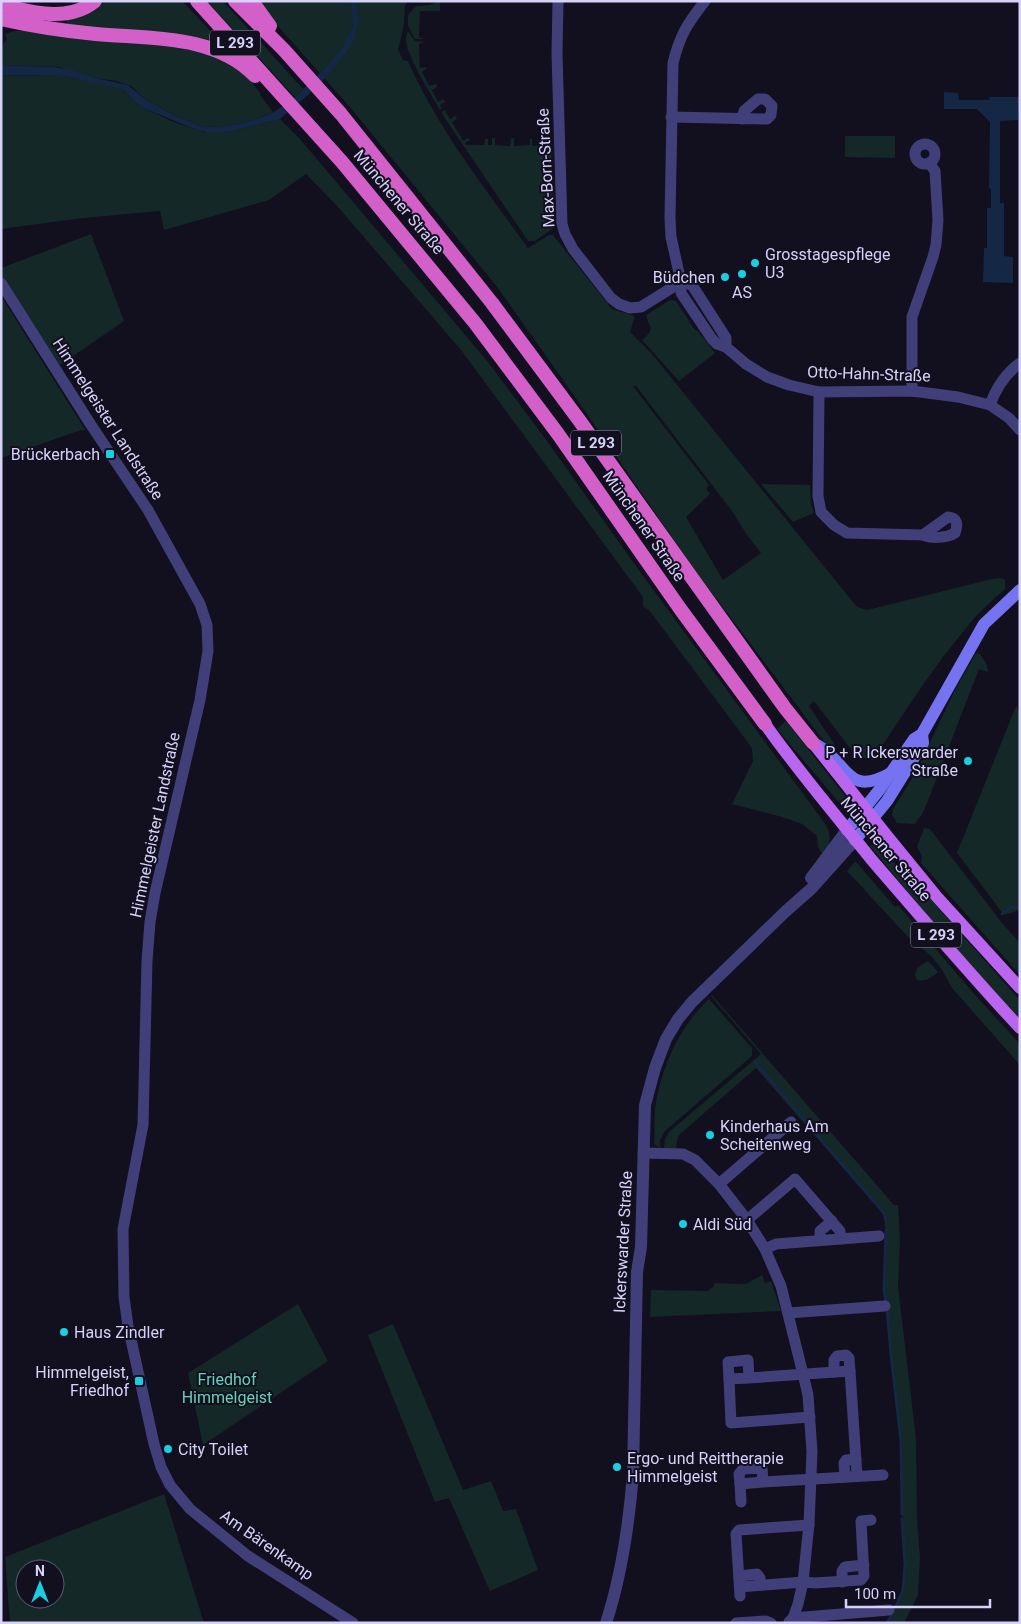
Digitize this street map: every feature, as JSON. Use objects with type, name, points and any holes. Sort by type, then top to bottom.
[{"type":"highway","points":[[26,1],[38,12]]},
{"type":"highway","points":[[1,5],[25,11],[70,13],[82,9],[95,1]]},
{"type":"highway","name":"Münchener Straße","points":[[197,1],[270,87],[303,118],[418,252],[480,330],[558,434],[681,610],[765,724]]},
{"type":"highway","name":"Münchener Straße","points":[[235,1],[284,50],[341,114],[492,303],[812,743]]},
{"type":"highway","points":[[252,1],[279,39],[284,50]]},
{"type":"highway","points":[[1,19],[55,29],[198,44],[230,57],[270,87]]},
{"type":"highway","points":[[1,31],[16,22]]},
{"type":"main road","name":"Ickerswarder Straße","points":[[851,835],[869,814],[892,772],[914,739],[922,734],[984,624],[1020,590]]},
{"type":"main road","name":"Münchener Straße","points":[[765,724],[851,835],[935,934],[1020,1028]]},
{"type":"main road","name":"Ickerswarder Straße","points":[[869,814],[887,801],[923,743],[922,734]]},
{"type":"main road","points":[[812,743],[826,750],[848,776],[856,780],[872,781],[892,772]]},
{"type":"main road","name":"Münchener Straße","points":[[812,743],[937,897],[1020,988]]},
{"type":"street","name":"Max-Born-Straße","points":[[558,1],[562,224],[565,234],[573,249],[610,298],[624,306],[636,308],[646,304],[681,282]]},
{"type":"street","points":[[681,282],[671,237],[672,63],[685,27],[705,1]]},
{"type":"street","points":[[671,117],[742,119]]},
{"type":"street","points":[[912,391],[912,317],[936,245],[938,220],[935,171],[929,163]]},
{"type":"street","name":"Otto-Hahn-Straße","points":[[681,282],[692,285],[726,338],[726,347],[746,364],[767,377],[789,385],[819,392],[912,391],[958,397],[990,405],[1009,418],[1020,430]]},
{"type":"street","name":"Himmelgeister Landstraße","points":[[1,283],[86,418],[148,510],[200,604],[207,625],[208,651],[200,700],[150,922],[147,961],[143,1125],[123,1229],[124,1297],[129,1337],[154,1444],[161,1467],[170,1485]]},
{"type":"street","points":[[990,405],[1001,381],[1020,363]]},
{"type":"street","points":[[819,392],[818,496],[821,512],[834,525],[847,533],[923,535]]},
{"type":"street","name":"Ickerswarder Straße","points":[[606,1623],[613,1602],[625,1545],[632,1484],[637,1272],[641,1247],[644,1116],[646,1097],[661,1048],[670,1031],[692,1002],[811,889],[851,835]]},
{"type":"street","points":[[719,1184],[791,1122]]},
{"type":"street","points":[[643,1153],[683,1154],[695,1160],[719,1184],[747,1220],[765,1249],[781,1286],[808,1395],[812,1452],[809,1525],[803,1582],[798,1604],[791,1621]]},
{"type":"street","points":[[747,1220],[795,1179],[832,1220],[840,1231],[841,1239]]},
{"type":"street","points":[[820,1240],[820,1231],[832,1220]]},
{"type":"street","points":[[765,1249],[776,1244],[879,1236]]},
{"type":"street","points":[[788,1313],[886,1306]]},
{"type":"street","points":[[834,1372],[834,1360],[837,1356],[846,1355],[849,1358],[858,1476]]},
{"type":"street","points":[[749,1378],[748,1360],[728,1362],[731,1423],[810,1416]]},
{"type":"street","points":[[729,1379],[850,1371]]},
{"type":"street","points":[[845,1477],[844,1463],[846,1460],[856,1459]]},
{"type":"street","points":[[741,1502],[740,1484],[884,1475]]},
{"type":"street","name":"Am Bärenkamp","points":[[170,1485],[190,1509],[248,1556],[353,1623]]},
{"type":"street","points":[[809,1525],[739,1530],[736,1534],[740,1586],[803,1582],[842,1582],[842,1571],[845,1567],[864,1565],[861,1521],[871,1520]]},
{"type":"street","points":[[776,1623],[783,1620],[791,1621],[889,1610]]},
{"type":"street","points":[[740,1620],[766,1620],[770,1623]]},
{"type":"green space","points":[[105,1],[182,1],[222,43],[197,37],[67,25],[67,20],[88,14]]},
{"type":"green space","points":[[207,1],[223,1],[303,89],[295,97]]},
{"type":"green space","points":[[261,1],[408,1],[405,6],[404,24],[398,50],[403,60],[408,61],[433,110],[448,134],[528,248],[549,235],[553,235],[612,309],[635,316],[630,332],[652,354],[857,607],[867,610],[992,579],[1001,578],[1005,580],[1005,589],[988,604],[958,637],[920,689],[873,760],[856,756],[814,701],[809,706],[835,745],[832,752],[691,565],[498,288],[349,106],[276,24]],"holes":[[[633,386],[636,386],[732,511],[761,553],[723,580],[686,517],[710,494],[706,489],[709,485]]]},
{"type":"green space","points":[[440,1],[440,11],[420,11],[419,37],[425,39],[415,39],[408,26],[408,15],[416,6],[430,5]]},
{"type":"green space","points":[[14,31],[189,48],[217,55],[247,76],[273,112],[239,124],[214,127],[201,126],[176,116],[145,99],[131,86],[116,81],[95,78],[59,67],[1,65],[3,44],[7,39],[5,34]]},
{"type":"green space","points":[[408,31],[415,41],[425,42],[419,44],[420,68],[426,67],[422,72],[429,86],[436,84],[437,87],[432,90],[438,102],[444,99],[445,102],[440,105],[442,108],[440,110],[408,50],[406,36]]},
{"type":"green space","points":[[1,75],[65,76],[121,89],[143,108],[174,122],[204,132],[234,131],[280,119],[300,139],[488,362],[547,441],[638,569],[826,825],[830,840],[823,855],[818,847],[817,836],[802,824],[732,804],[753,761],[752,749],[749,744],[649,610],[643,607],[643,597],[461,350],[338,207],[306,174],[269,200],[164,230],[160,211],[83,218],[1,229]]},
{"type":"green space","points":[[443,110],[445,110],[450,119],[455,116],[457,119],[452,122],[463,141],[468,138],[470,140],[465,143],[466,145],[484,145],[485,139],[488,139],[488,145],[492,145],[492,138],[495,138],[495,145],[510,146],[511,138],[514,138],[514,146],[530,145],[530,139],[532,139],[532,146],[550,145],[549,139],[551,139],[554,227],[552,229],[535,241],[528,241],[442,114]]},
{"type":"green space","points":[[845,136],[895,136],[895,158],[845,157]]},
{"type":"green space","points":[[91,234],[124,321],[60,365],[1,276],[1,268]]},
{"type":"green space","points":[[1,296],[86,431],[81,430],[1,458]]},
{"type":"green space","points":[[670,300],[676,301],[695,330],[698,331],[715,353],[679,381],[642,340],[650,331],[646,315]]},
{"type":"green space","points":[[761,484],[810,485],[811,504],[814,513],[793,522]]},
{"type":"green space","points":[[976,653],[980,654],[987,665],[988,672],[979,669],[924,811],[915,824],[897,823],[892,815],[893,809],[916,772],[955,690]]},
{"type":"green space","points":[[1016,706],[1020,712],[1020,910],[1004,915],[957,853]]},
{"type":"green space","points":[[786,721],[849,801],[852,809],[850,812],[843,807],[777,729]]},
{"type":"green space","points":[[924,828],[930,829],[1002,923],[1020,943],[1020,975],[921,863],[922,856],[917,847]]},
{"type":"green space","points":[[876,841],[909,880],[925,893],[1020,1000],[1020,1019],[981,977],[870,846]]},
{"type":"green space","points":[[855,862],[895,907],[898,905],[1020,1044],[1020,1065],[952,988],[941,968],[931,956],[908,937],[847,871]]},
{"type":"green space","points":[[928,961],[938,972],[928,979],[917,980],[915,975],[917,968]]},
{"type":"green space","points":[[712,995],[894,1205],[898,1205],[900,1240],[898,1287],[916,1438],[917,1517],[920,1558],[918,1595],[904,1623],[886,1623],[903,1590],[904,1565],[900,1441],[884,1286],[886,1243],[884,1215],[756,1068],[679,1135],[676,1149],[664,1148],[665,1139],[669,1132],[761,1054]]},
{"type":"green space","points":[[709,999],[752,1048],[752,1056],[665,1131],[660,1140],[660,1148],[654,1144],[655,1109],[662,1079],[680,1036],[698,1010]]},
{"type":"green space","points":[[762,1275],[765,1283],[771,1281],[781,1311],[650,1317],[651,1290],[708,1291],[714,1286],[714,1283],[746,1284]]},
{"type":"green space","name":"Friedhof Himmelgeist","points":[[298,1304],[328,1361],[203,1445],[188,1373]]},
{"type":"green space","points":[[393,1324],[463,1490],[491,1481],[503,1511],[516,1509],[538,1570],[490,1591],[449,1498],[435,1502],[368,1335]]},
{"type":"green space","points":[[164,1494],[204,1623],[10,1623],[5,1557]]},
{"type":"water","points":[[351,1],[356,1],[359,20],[355,37],[349,49],[331,72],[280,119],[234,131],[211,133],[197,130],[143,108],[132,100],[124,90],[116,88],[65,76],[1,75],[1,65],[54,67],[73,70],[95,78],[128,85],[145,99],[176,116],[201,126],[214,127],[239,124],[274,112],[295,97],[324,69],[342,48],[353,26]]},
{"type":"water","points":[[944,92],[958,93],[959,100],[1019,97],[1018,120],[1000,121],[1000,203],[1004,203],[1004,256],[1013,257],[1013,283],[983,282],[984,248],[987,248],[987,208],[991,208],[991,189],[989,188],[990,122],[977,109],[944,109]]},
{"type":"waterway","points":[[1002,914],[1012,907],[1020,908]]},
{"type":"waterway","points":[[755,1062],[884,1213],[886,1220]]},
{"type":"waterway","points":[[886,1231],[884,1289],[886,1303]]},
{"type":"waterway","points":[[887,1310],[901,1441],[902,1514]]},
{"type":"waterway","points":[[895,1608],[903,1590],[905,1564],[902,1519]]},
{"type":"waterway","points":[[887,1623],[891,1616]]},
{"type":"place","name":"Grosstagespflege U3","points":[[755,263]]},
{"type":"place","name":"AS","points":[[742,274]]},
{"type":"place","name":"Büdchen","points":[[725,277]]},
{"type":"place","name":"Brückerbach","points":[[110,454]]},
{"type":"place","name":"P + R Ickerswarder Straße","points":[[968,761]]},
{"type":"place","name":"Kinderhaus Am Scheitenweg","points":[[710,1135]]},
{"type":"place","name":"Aldi Süd","points":[[683,1224]]},
{"type":"place","name":"Haus Zindler","points":[[64,1332]]},
{"type":"place","name":"Himmelgeist, Friedhof","points":[[139,1381]]},
{"type":"place","name":"City Toilet","points":[[168,1449]]},
{"type":"place","name":"Ergo- und Reittherapie Himmelgeist","points":[[617,1467]]}]
